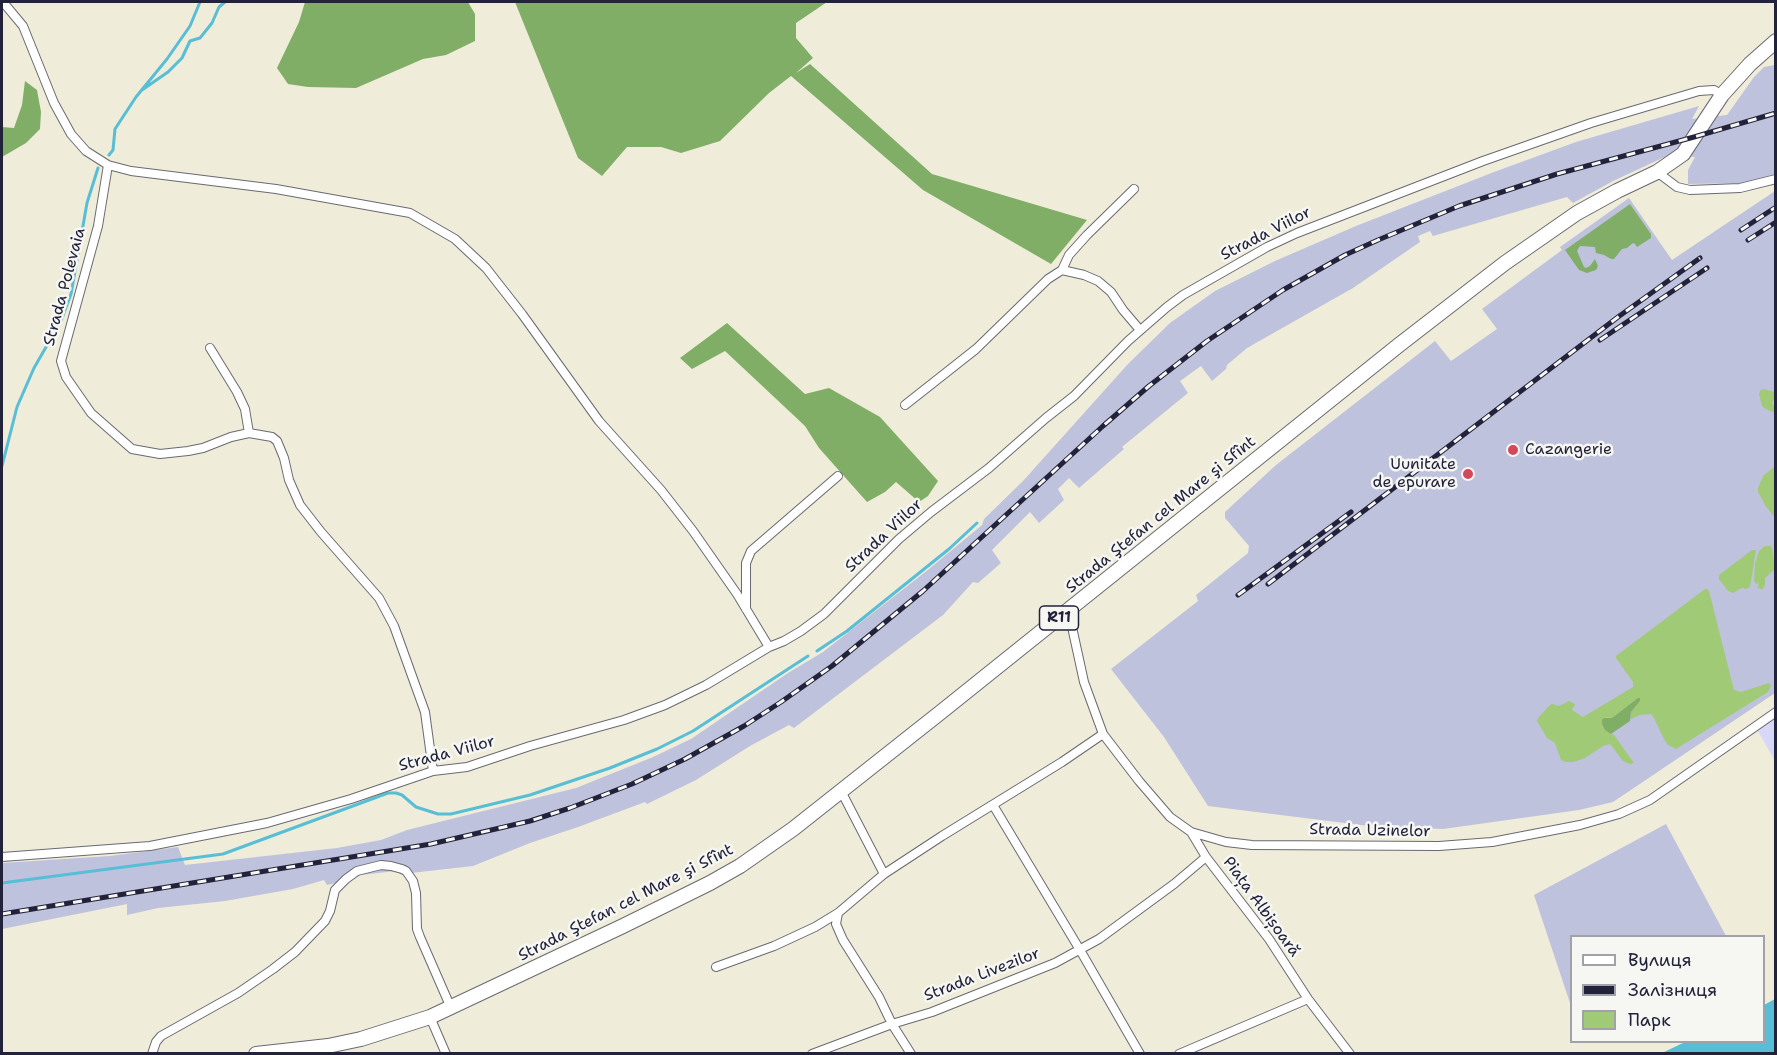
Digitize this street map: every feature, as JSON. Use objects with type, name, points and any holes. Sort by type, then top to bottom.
[{"type":"main road","name":"Strada Ştefan cel Mare şi Sfînt","points":[[256,1053],[328,1046],[361,1039],[430,1017],[710,883],[763,850],[841,791],[1505,263],[1577,213],[1617,190],[1657,172],[1683,154],[1722,95],[1750,64],[1776,41]]},
{"type":"street","points":[[3,2],[26,32],[54,103],[71,134],[86,151],[108,165],[131,171],[276,189],[410,213],[454,239],[486,268],[522,314],[598,421],[662,490],[746,609],[768,647]]},
{"type":"street","name":"Strada Viilor","points":[[2,857],[150,846],[186,840],[304,813],[433,771],[467,767],[530,746],[640,715],[706,685],[768,647],[801,631],[824,614],[899,539],[1074,396],[1140,330],[1183,295],[1297,233],[1483,160],[1591,123],[1699,91],[1714,90],[1722,95]]},
{"type":"street","name":"Strada Polevaia","points":[[108,165],[98,226],[61,361],[66,377],[92,413],[132,449],[160,454],[188,451],[249,433]]},
{"type":"street","points":[[1657,172],[1677,187],[1690,190],[1740,188],[1776,179]]},
{"type":"street","points":[[905,405],[976,349],[1048,279],[1062,270],[1069,255],[1134,189]]},
{"type":"street","points":[[1062,270],[1098,281],[1111,292],[1140,330]]},
{"type":"street","points":[[210,348],[245,408],[249,433],[272,437],[277,441],[289,480],[300,504],[321,532],[379,598],[389,615],[424,712],[433,771]]},
{"type":"street","points":[[746,609],[746,563],[751,551],[838,476]]},
{"type":"street","name":"Strada Uzinelor","points":[[1064,614],[1072,627],[1084,682],[1102,734],[1170,817],[1191,832],[1226,842],[1252,845],[1439,846],[1492,842],[1580,825],[1619,814],[1650,800],[1776,712]]},
{"type":"street","points":[[716,967],[774,946],[816,927],[838,913],[884,874],[1102,734]]},
{"type":"street","points":[[841,791],[884,874]]},
{"type":"street","points":[[993,805],[1140,1053]]},
{"type":"street","name":"Piața Albișoară","points":[[1191,832],[1206,857],[1269,939],[1308,999],[1350,1053]]},
{"type":"street","name":"Strada Livezilor","points":[[812,1053],[932,1012],[1055,963],[1100,939],[1206,857]]},
{"type":"street","points":[[152,1053],[160,1036],[238,993],[295,952],[325,921],[335,890],[357,871],[381,865],[398,867],[406,871],[412,880],[416,893],[417,929],[451,1008]]},
{"type":"street","points":[[838,913],[836,924],[843,940],[911,1053]]},
{"type":"street","points":[[1179,1053],[1308,999]]},
{"type":"street","points":[[430,1017],[446,1053]]},
{"type":"shaded area","points":[[1775,65],[1775,174],[1746,183],[1688,184],[1688,170],[1695,157],[1669,155],[1573,203],[1567,197],[1433,236],[1430,231],[1418,236],[1420,242],[1353,288],[1247,348],[1212,381],[1201,366],[1180,381],[1188,393],[1122,447],[1124,449],[1079,488],[1069,478],[1058,489],[1064,500],[1039,523],[1030,512],[992,550],[1001,563],[978,583],[973,582],[943,615],[794,728],[789,725],[696,780],[647,804],[645,802],[473,866],[402,874],[395,871],[361,875],[327,885],[324,880],[293,889],[225,901],[158,908],[127,915],[127,904],[2,929],[2,863],[110,856],[178,847],[185,865],[337,848],[381,840],[407,830],[576,788],[691,739],[823,652],[982,525],[984,519],[1023,481],[1128,364],[1170,323],[1215,291],[1275,261],[1356,226],[1576,142],[1699,106],[1692,119],[1727,115],[1754,77],[1764,67]]},
{"type":"shaded area","points":[[1775,191],[1775,693],[1613,802],[1579,810],[1443,829],[1369,826],[1208,806],[1164,737],[1111,669],[1198,601],[1196,595],[1248,553],[1249,546],[1225,518],[1225,512],[1276,465],[1435,341],[1451,361],[1497,329],[1482,309],[1562,250],[1560,247],[1629,198],[1672,260]]},
{"type":"shaded area","points":[[1775,718],[1775,761],[1758,731]]},
{"type":"shaded area","points":[[1666,824],[1725,935],[1570,935],[1570,1003],[1534,895]]},
{"type":"green space","points":[[305,2],[468,2],[475,14],[475,41],[446,55],[423,59],[356,88],[308,87],[288,84],[277,68],[299,22]]},
{"type":"green space","points":[[515,2],[827,2],[796,23],[796,38],[813,58],[796,73],[810,64],[932,174],[1087,220],[1051,264],[923,190],[791,76],[769,93],[720,141],[681,153],[661,147],[627,147],[602,176],[578,158]]},
{"type":"green space","points":[[25,81],[37,90],[41,112],[40,129],[26,143],[2,157],[2,127],[14,128],[22,105]]},
{"type":"green space","points":[[1630,204],[1651,234],[1651,238],[1637,247],[1633,243],[1622,249],[1614,259],[1596,253],[1595,247],[1580,246],[1577,251],[1584,267],[1590,266],[1595,259],[1598,266],[1596,270],[1587,273],[1579,270],[1565,250]]},
{"type":"green space","points":[[727,323],[805,394],[829,388],[880,417],[938,481],[928,496],[919,502],[896,482],[885,492],[867,502],[819,448],[805,426],[725,351],[692,369],[680,358]]},
{"type":"green space","points":[[1763,389],[1775,392],[1772,403],[1775,413],[1762,406],[1759,394]]},
{"type":"green space","points":[[1775,466],[1775,518],[1765,505],[1758,488],[1763,476]]},
{"type":"green space","points":[[1765,546],[1772,548],[1775,569],[1765,578],[1762,590],[1757,589],[1759,583],[1756,584],[1754,581],[1755,564],[1759,551]]},
{"type":"green space","points":[[1752,550],[1756,550],[1750,587],[1733,593],[1728,591],[1719,579],[1719,575]]},
{"type":"green space","points":[[1705,589],[1709,591],[1734,690],[1741,692],[1769,683],[1771,686],[1768,692],[1676,749],[1668,745],[1651,714],[1631,719],[1631,712],[1640,701],[1612,718],[1606,717],[1611,734],[1634,763],[1623,761],[1610,744],[1574,762],[1561,760],[1555,743],[1547,738],[1537,721],[1538,718],[1550,705],[1559,706],[1569,701],[1575,704],[1572,710],[1583,717],[1633,687],[1633,682],[1616,656]]},
{"type":"green space","points":[[1638,698],[1640,701],[1631,712],[1630,721],[1611,734],[1605,730],[1602,724],[1604,718],[1612,718]]},
{"type":"water","points":[[1775,999],[1775,1053],[1662,1053],[1683,1043],[1765,1043],[1765,1004]]},
{"type":"waterway","points":[[109,155],[113,150],[115,129],[136,97],[190,26],[200,2]]},
{"type":"waterway","points":[[142,90],[168,72],[182,58],[190,41],[200,38],[212,23],[219,7],[225,2]]},
{"type":"waterway","points":[[2,466],[17,407],[34,368],[61,321],[71,294],[87,203],[98,168]]},
{"type":"waterway","points":[[817,651],[847,631],[949,549],[977,523]]},
{"type":"waterway","points":[[2,883],[223,854],[388,793],[402,795],[416,807],[438,814],[451,814],[530,795],[610,768],[657,749],[693,731],[808,656]]},
{"type":"railway","points":[[2,914],[431,844],[530,821],[632,784],[685,759],[744,726],[832,666],[923,591],[1149,386],[1207,341],[1283,290],[1345,255],[1459,206],[1557,174],[1776,113]]},
{"type":"railway","points":[[1741,230],[1776,207]]},
{"type":"railway","points":[[1748,240],[1776,222]]},
{"type":"railway","points":[[1268,584],[1618,317],[1700,258]]},
{"type":"railway","points":[[1600,340],[1707,268]]},
{"type":"railway","points":[[1238,595],[1351,512]]},
{"type":"place","name":"Cazangerie","points":[[1513,450]]},
{"type":"place","name":"Uunitate de epurare","points":[[1468,474]]}]
